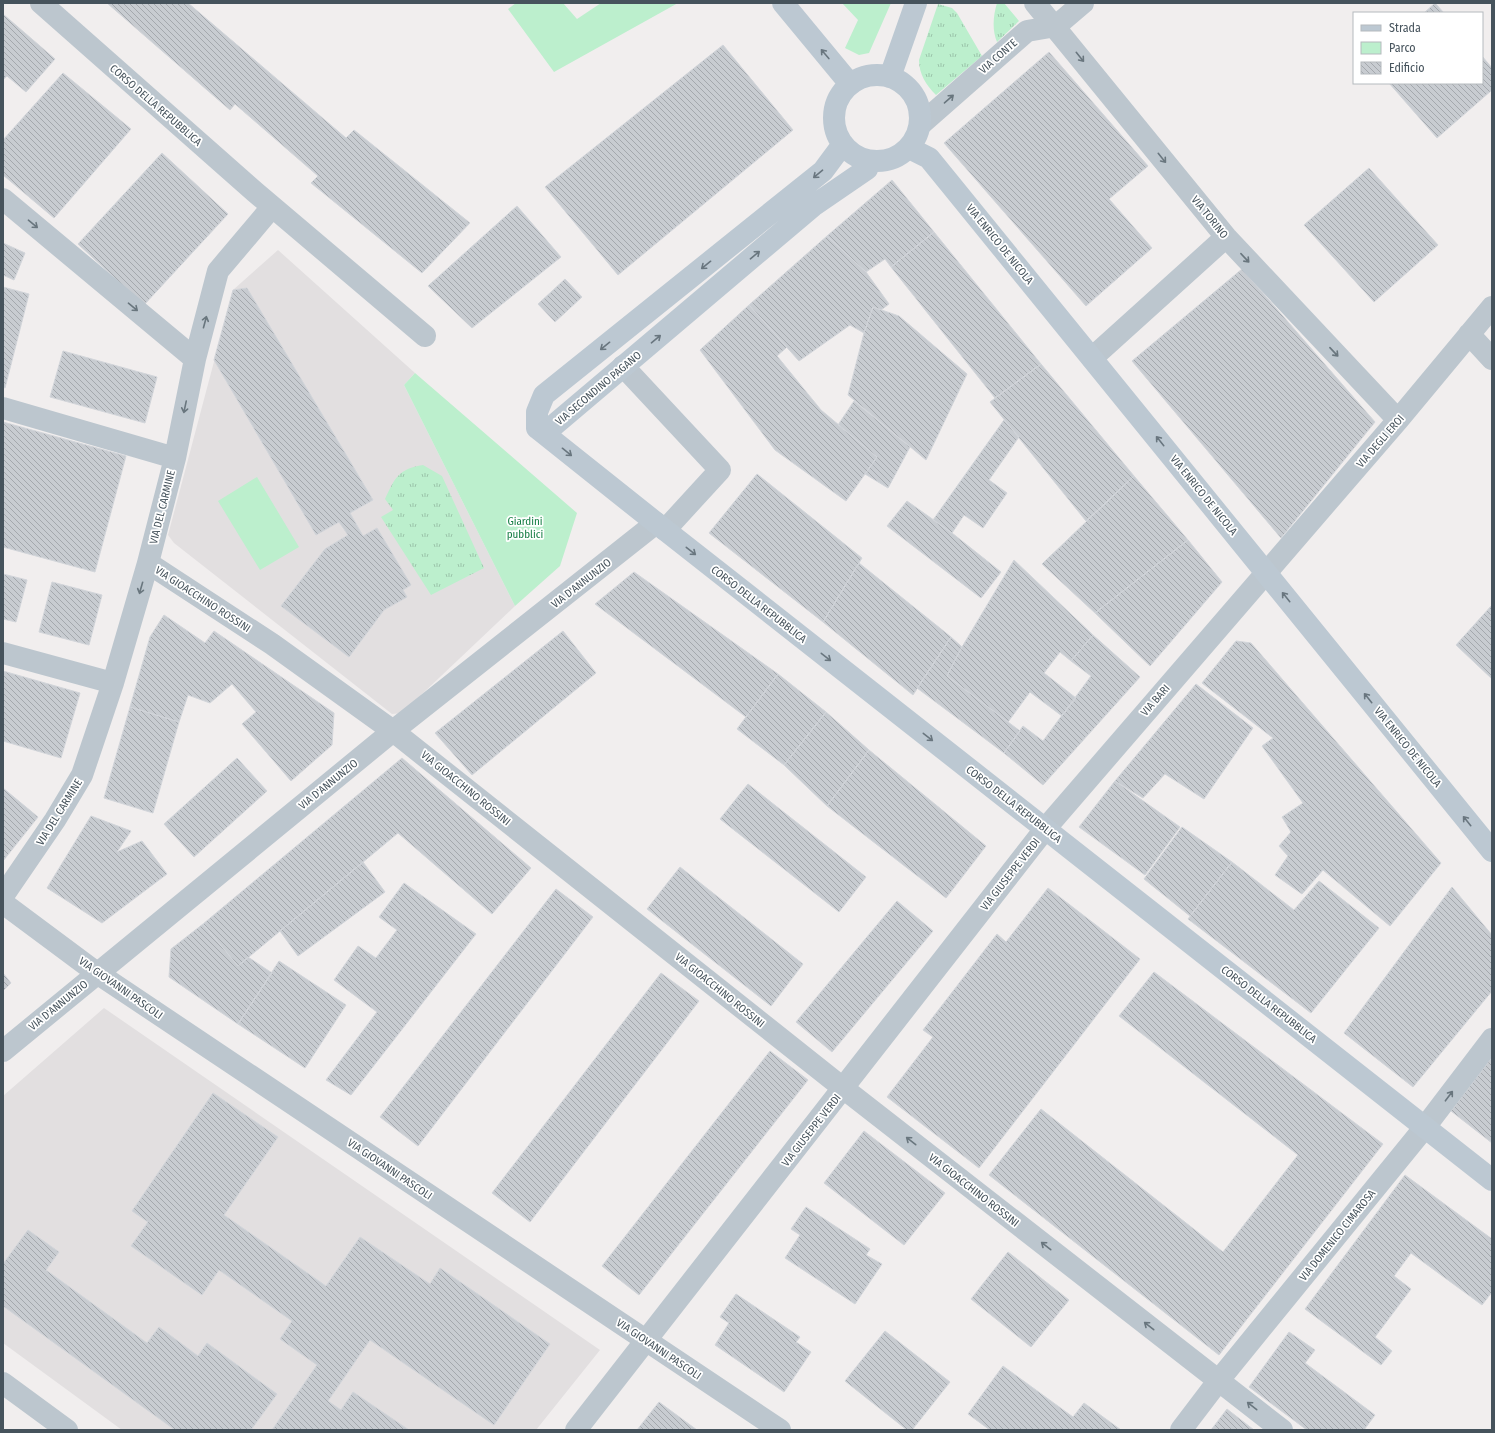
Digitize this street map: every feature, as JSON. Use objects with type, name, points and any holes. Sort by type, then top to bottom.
[{"type":"main road","points":[[783,3],[850,84]]},
{"type":"main road","points":[[890,77],[916,3]]},
{"type":"main road","points":[[880,75],[890,77],[901,83],[910,91],[917,101],[920,113],[920,125],[916,137],[909,148],[897,157],[882,161],[867,160],[853,154],[843,144],[836,133],[834,119],[835,106],[841,94],[850,84],[859,79],[880,75]]},
{"type":"main road","name":"VIA SECONDINO PAGANO","points":[[843,144],[823,170],[544,395],[537,412],[537,428],[553,426],[813,206],[867,169],[867,160]]},
{"type":"main road","name":"VIA ENRICO DE NICOLA","points":[[909,148],[929,158],[1492,851]]},
{"type":"main road","name":"CORSO DELLA REPUBBLICA","points":[[537,428],[660,527],[1492,1180]]},
{"type":"street","name":"CORSO DELLA REPUBBLICA","points":[[41,3],[272,207],[426,336]]},
{"type":"street","name":"VIA TORINO","points":[[1035,3],[1056,26],[1226,238],[1398,420]]},
{"type":"street","points":[[1056,26],[1083,3]]},
{"type":"street","name":"VIA CONTE","points":[[920,125],[1027,31],[1056,26]]},
{"type":"street","points":[[3,199],[195,359]]},
{"type":"street","name":"VIA DEL CARMINE","points":[[3,896],[55,820],[82,775],[113,683],[148,563],[174,458],[195,359],[218,271],[272,207]]},
{"type":"street","points":[[1092,358],[1226,238]]},
{"type":"street","name":"VIA DEGLI EROI","points":[[1266,572],[1398,420],[1492,307]]},
{"type":"street","points":[[1469,334],[1492,359]]},
{"type":"street","name":"VIA D'ANNUNZIO","points":[[3,1051],[393,731],[660,527],[720,470],[624,366]]},
{"type":"street","points":[[3,408],[174,458]]},
{"type":"street","name":"VIA GIOACCHINO ROSSINI","points":[[148,563],[272,644],[393,731],[843,1088],[1282,1430]]},
{"type":"street","name":"VIA BARI","points":[[1045,829],[1266,572]]},
{"type":"street","points":[[3,653],[113,683]]},
{"type":"street","name":"VIA GIUSEPPE VERDI","points":[[576,1430],[647,1341],[1045,829]]},
{"type":"street","name":"VIA GIOVANNI PASCOLI","points":[[3,903],[97,973],[780,1430]]},
{"type":"street","name":"VIA DOMENICO CIMAROSA","points":[[1181,1430],[1218,1380],[1425,1127],[1492,1039]]},
{"type":"street","points":[[3,1383],[67,1430]]},
{"type":"shaded area","points":[[278,250],[415,373],[404,385],[515,606],[402,713],[392,714],[174,543],[168,535],[233,290]]},
{"type":"shaded area","points":[[104,1008],[600,1350],[536,1430],[122,1430],[3,1343],[3,1096]]},
{"type":"green space","points":[[516,3],[563,3],[577,19],[601,3],[678,3],[554,72],[508,9]]},
{"type":"green space","points":[[842,3],[891,3],[869,53],[859,55],[845,48],[858,20]]},
{"type":"green space","points":[[997,3],[1004,3],[1019,21],[997,42],[994,33],[994,23]]},
{"type":"green space","points":[[938,4],[952,8],[957,13],[982,56],[936,95],[924,79],[920,70],[919,60]]},
{"type":"green space","name":"Giardini pubblici","points":[[415,373],[577,513],[560,566],[515,606],[404,385]]},
{"type":"green space","points":[[423,465],[442,476],[484,568],[431,595],[381,517],[393,510],[385,499],[398,476],[408,469]]},
{"type":"green space","points":[[257,477],[299,547],[260,570],[218,501]]},
{"type":"building","points":[[107,3],[188,3],[346,138],[354,130],[470,223],[422,273],[311,183],[318,176],[235,104],[230,110]]},
{"type":"building","points":[[1435,3],[1443,12],[1425,12]]},
{"type":"building","points":[[3,14],[55,59],[26,92],[7,76],[3,80]]},
{"type":"building","points":[[723,45],[793,130],[618,275],[545,187]]},
{"type":"building","points":[[1049,52],[1148,166],[1109,199],[1152,248],[1086,306],[944,143]]},
{"type":"building","points":[[1483,57],[1492,68],[1492,90],[1437,138],[1390,84],[1483,84]]},
{"type":"building","points":[[63,73],[131,129],[54,218],[3,175],[3,140]]},
{"type":"building","points":[[162,153],[228,214],[144,305],[78,244]]},
{"type":"building","points":[[1369,168],[1438,245],[1374,302],[1304,225]]},
{"type":"building","points":[[892,180],[934,232],[891,267],[885,259],[866,272],[827,236]]},
{"type":"building","points":[[517,206],[561,257],[472,328],[428,286]]},
{"type":"building","points":[[934,232],[1041,364],[995,398],[891,267]]},
{"type":"building","points":[[827,236],[866,272],[889,304],[881,310],[873,307],[864,333],[850,325],[799,361],[749,305]]},
{"type":"building","points":[[3,243],[25,253],[14,280],[3,275]]},
{"type":"building","points":[[1242,269],[1375,422],[1281,538],[1132,361]]},
{"type":"building","points":[[565,279],[582,297],[555,322],[538,304]]},
{"type":"building","points":[[3,287],[29,294],[5,388],[3,387]]},
{"type":"building","points":[[247,288],[373,500],[350,513],[363,536],[377,528],[411,585],[403,590],[407,597],[384,610],[349,657],[281,606],[325,549],[348,535],[339,522],[316,535],[214,360],[233,290]]},
{"type":"building","points":[[749,305],[787,347],[777,356],[821,410],[877,457],[846,501],[775,450],[700,350]]},
{"type":"building","points":[[873,307],[899,316],[967,374],[926,460],[848,395],[864,333]]},
{"type":"building","points":[[63,351],[157,377],[145,423],[50,397]]},
{"type":"building","points":[[1041,364],[1134,476],[1086,521],[990,402]]},
{"type":"building","points":[[854,401],[910,447],[888,488],[865,474],[877,457],[838,425]]},
{"type":"building","points":[[1004,420],[1019,437],[989,480],[1007,493],[983,528],[964,515],[952,533],[933,520]]},
{"type":"building","points":[[3,422],[126,456],[95,572],[3,547]]},
{"type":"building","points":[[757,474],[862,558],[823,622],[709,533]]},
{"type":"building","points":[[1134,476],[1188,540],[1095,613],[1042,564]]},
{"type":"building","points":[[907,501],[952,533],[1001,572],[981,598],[887,526]]},
{"type":"building","points":[[1188,540],[1222,582],[1150,666],[1095,613]]},
{"type":"building","points":[[1014,560],[1093,635],[1071,661],[1060,652],[1044,673],[1076,698],[1062,716],[1030,692],[1008,722],[947,676],[962,647]]},
{"type":"building","points":[[859,563],[951,637],[913,695],[823,622]]},
{"type":"building","points":[[634,572],[778,674],[746,717],[595,604]]},
{"type":"building","points":[[3,574],[27,580],[16,622],[3,619]]},
{"type":"building","points":[[52,582],[102,595],[89,645],[39,632]]},
{"type":"building","points":[[1492,605],[1492,679],[1456,645]]},
{"type":"building","points":[[164,615],[205,643],[214,631],[334,713],[332,745],[291,781],[242,724],[256,712],[232,684],[210,703],[188,695],[179,722],[130,707],[150,637]]},
{"type":"building","points":[[563,631],[596,673],[472,775],[435,733]]},
{"type":"building","points":[[1093,635],[1140,677],[1043,785],[1004,753],[1023,726],[1043,741],[1091,676],[1071,661]]},
{"type":"building","points":[[951,637],[962,647],[947,676],[1020,731],[1004,753],[917,688]]},
{"type":"building","points":[[1236,641],[1251,643],[1441,863],[1390,926],[1323,870],[1302,894],[1275,875],[1288,856],[1279,846],[1291,832],[1282,817],[1303,803],[1262,746],[1273,738],[1202,683]]},
{"type":"building","points":[[3,671],[80,693],[61,758],[3,741]]},
{"type":"building","points":[[778,674],[826,712],[784,765],[737,729]]},
{"type":"building","points":[[1196,684],[1253,728],[1204,799],[1165,774],[1143,798],[1115,781]]},
{"type":"building","points":[[130,707],[179,722],[153,813],[104,798]]},
{"type":"building","points":[[826,712],[869,750],[827,806],[784,765]]},
{"type":"building","points":[[869,750],[986,846],[946,898],[827,806]]},
{"type":"building","points":[[237,758],[267,791],[194,857],[164,824]]},
{"type":"building","points":[[402,758],[531,868],[492,914],[398,833],[238,966],[203,924]]},
{"type":"building","points":[[1115,781],[1180,827],[1145,875],[1079,827]]},
{"type":"building","points":[[748,784],[866,877],[839,912],[720,819]]},
{"type":"building","points":[[3,788],[38,817],[3,861]]},
{"type":"building","points":[[91,816],[131,831],[117,852],[142,841],[167,874],[102,923],[47,888]]},
{"type":"building","points":[[1182,827],[1232,862],[1190,916],[1144,879]]},
{"type":"building","points":[[363,862],[385,892],[298,956],[280,931]]},
{"type":"building","points":[[1232,862],[1294,910],[1319,881],[1379,928],[1311,1013],[1188,919]]},
{"type":"building","points":[[680,867],[803,964],[771,1006],[647,909]]},
{"type":"building","points":[[404,883],[476,934],[351,1095],[326,1080],[377,1012],[334,980],[358,946],[376,958],[397,930],[379,917]]},
{"type":"building","points":[[1452,887],[1492,935],[1492,991],[1413,1087],[1344,1033]]},
{"type":"building","points":[[1048,888],[1140,959],[979,1168],[887,1097],[933,1037],[923,1030],[997,934],[1006,942]]},
{"type":"building","points":[[556,889],[593,917],[418,1146],[380,1117]]},
{"type":"building","points":[[897,901],[933,931],[832,1052],[796,1022]]},
{"type":"building","points":[[203,924],[238,966],[248,957],[272,973],[238,1024],[169,977],[171,949]]},
{"type":"building","points":[[279,961],[346,1005],[305,1068],[238,1024]]},
{"type":"building","points":[[1154,972],[1383,1144],[1219,1355],[989,1175],[1041,1109],[1223,1252],[1298,1155],[1119,1016]]},
{"type":"building","points":[[3,973],[11,983],[3,991]]},
{"type":"building","points":[[661,973],[699,1001],[530,1222],[492,1193]]},
{"type":"building","points":[[770,1051],[808,1080],[639,1295],[602,1266]]},
{"type":"building","points":[[1492,1057],[1492,1143],[1451,1111]]},
{"type":"building","points":[[213,1093],[278,1137],[224,1215],[326,1286],[360,1237],[430,1284],[440,1268],[550,1344],[494,1425],[370,1340],[328,1401],[341,1410],[353,1392],[409,1430],[272,1430],[317,1365],[280,1339],[292,1321],[219,1270],[202,1295],[131,1246],[148,1222],[132,1211]]},
{"type":"building","points":[[864,1131],[945,1193],[904,1245],[824,1183]]},
{"type":"building","points":[[1405,1175],[1492,1239],[1492,1292],[1482,1305],[1411,1253],[1394,1276],[1411,1289],[1375,1337],[1392,1351],[1381,1365],[1305,1309]]},
{"type":"building","points":[[806,1207],[870,1249],[866,1255],[882,1264],[855,1304],[785,1258],[800,1235],[791,1229]]},
{"type":"building","points":[[28,1230],[59,1252],[46,1270],[147,1343],[159,1327],[198,1356],[207,1343],[277,1394],[251,1430],[175,1430],[3,1306],[3,1264]]},
{"type":"building","points":[[1008,1252],[1069,1300],[1031,1347],[971,1299]]},
{"type":"building","points":[[736,1294],[800,1337],[796,1342],[811,1352],[784,1392],[715,1345],[729,1323],[720,1317]]},
{"type":"building","points":[[885,1331],[950,1382],[912,1430],[907,1430],[845,1381]]},
{"type":"building","points":[[1289,1332],[1315,1350],[1305,1363],[1375,1415],[1364,1430],[1307,1430],[1249,1387]]},
{"type":"building","points":[[1003,1366],[1073,1417],[1084,1403],[1121,1430],[990,1430],[968,1414]]},
{"type":"building","points":[[659,1402],[697,1430],[637,1430]]},
{"type":"building","points":[[1227,1409],[1254,1430],[1211,1430]]}]
